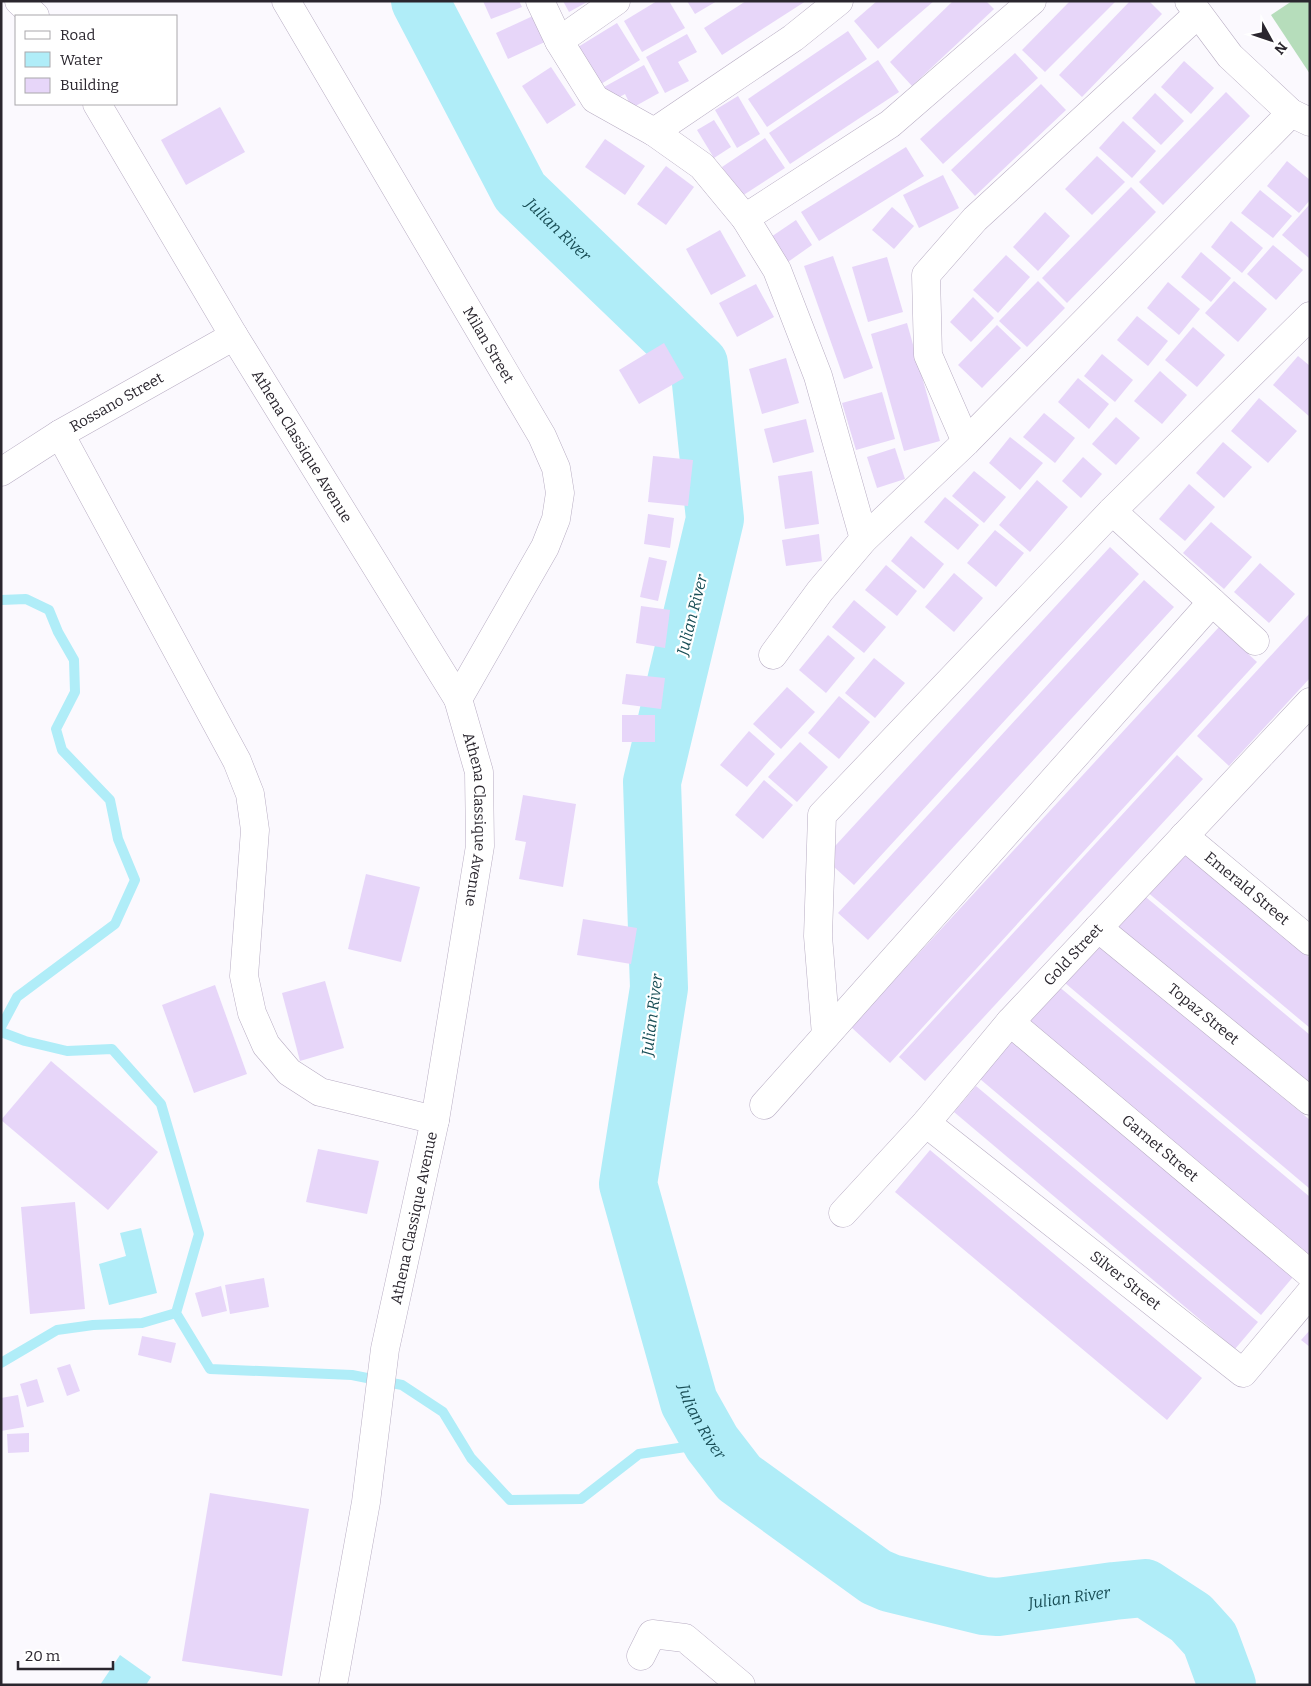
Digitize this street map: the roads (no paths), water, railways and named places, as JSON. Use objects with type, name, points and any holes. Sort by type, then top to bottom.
[{"type":"street","points":[[19,1],[34,15]]},
{"type":"street","name":"Milan Street","points":[[286,1],[542,436],[556,468],[560,493],[556,519],[545,547],[458,699]]},
{"type":"street","points":[[540,1],[559,41],[595,99],[654,132],[702,166],[745,218],[777,270],[818,376],[864,539]]},
{"type":"street","points":[[559,41],[616,1]]},
{"type":"street","points":[[654,132],[793,38],[839,1]]},
{"type":"street","points":[[745,218],[890,124],[1032,1]]},
{"type":"street","points":[[772,655],[820,591],[864,539],[966,442],[1301,118],[1230,56],[1194,8],[975,219],[926,275],[928,355],[966,442]]},
{"type":"street","name":"Athena Classique Avenue","points":[[98,105],[234,336],[458,699],[479,772],[480,846],[434,1120],[386,1349],[366,1502],[333,1685]]},
{"type":"street","points":[[826,1035],[818,936],[822,815],[1112,511],[1310,316]]},
{"type":"street","name":"Rossano Street","points":[[1,472],[60,434],[234,336]]},
{"type":"street","points":[[60,434],[238,761],[250,794],[255,830],[244,976],[252,1013],[266,1045],[289,1072],[320,1092],[434,1120]]},
{"type":"street","points":[[1112,511],[1255,640]]},
{"type":"street","points":[[764,1105],[1212,602]]},
{"type":"street","name":"Gold Street","points":[[843,1212],[926,1123],[1010,1022],[1310,702]]},
{"type":"street","name":"Emerald Street","points":[[1184,836],[1310,941]]},
{"type":"street","name":"Topaz Street","points":[[1098,928],[1310,1102]]},
{"type":"street","name":"Garnet Street","points":[[1010,1022],[1310,1274]]},
{"type":"street","name":"Silver Street","points":[[926,1123],[1243,1373],[1310,1293]]},
{"type":"street","points":[[641,1656],[652,1634],[685,1638],[741,1685]]},
{"type":"water","points":[[141,1228],[157,1293],[109,1305],[99,1264],[126,1256],[120,1233]]},
{"type":"water","points":[[120,1655],[151,1677],[146,1685],[100,1685]]},
{"type":"waterway","name":"Julian River","points":[[420,1],[520,192],[699,364],[715,519],[652,782],[659,988],[628,1184],[689,1402],[712,1443],[739,1478],[876,1577],[890,1583],[984,1606],[998,1607],[1145,1588],[1191,1618],[1210,1639],[1227,1685]]},
{"type":"waterway","points":[[1,600],[26,599],[49,610],[58,632],[74,660],[75,692],[56,729],[62,750],[110,800],[118,839],[135,880],[115,924],[17,997],[1,1027]]},
{"type":"waterway","points":[[1,1032],[25,1041],[67,1051],[112,1049],[161,1104],[199,1234],[176,1313],[210,1369],[352,1375],[402,1385],[443,1412],[471,1458],[510,1500],[581,1499],[639,1454],[712,1443]]},
{"type":"waterway","points":[[1,1363],[57,1330],[93,1325],[142,1323],[176,1313]]}]
